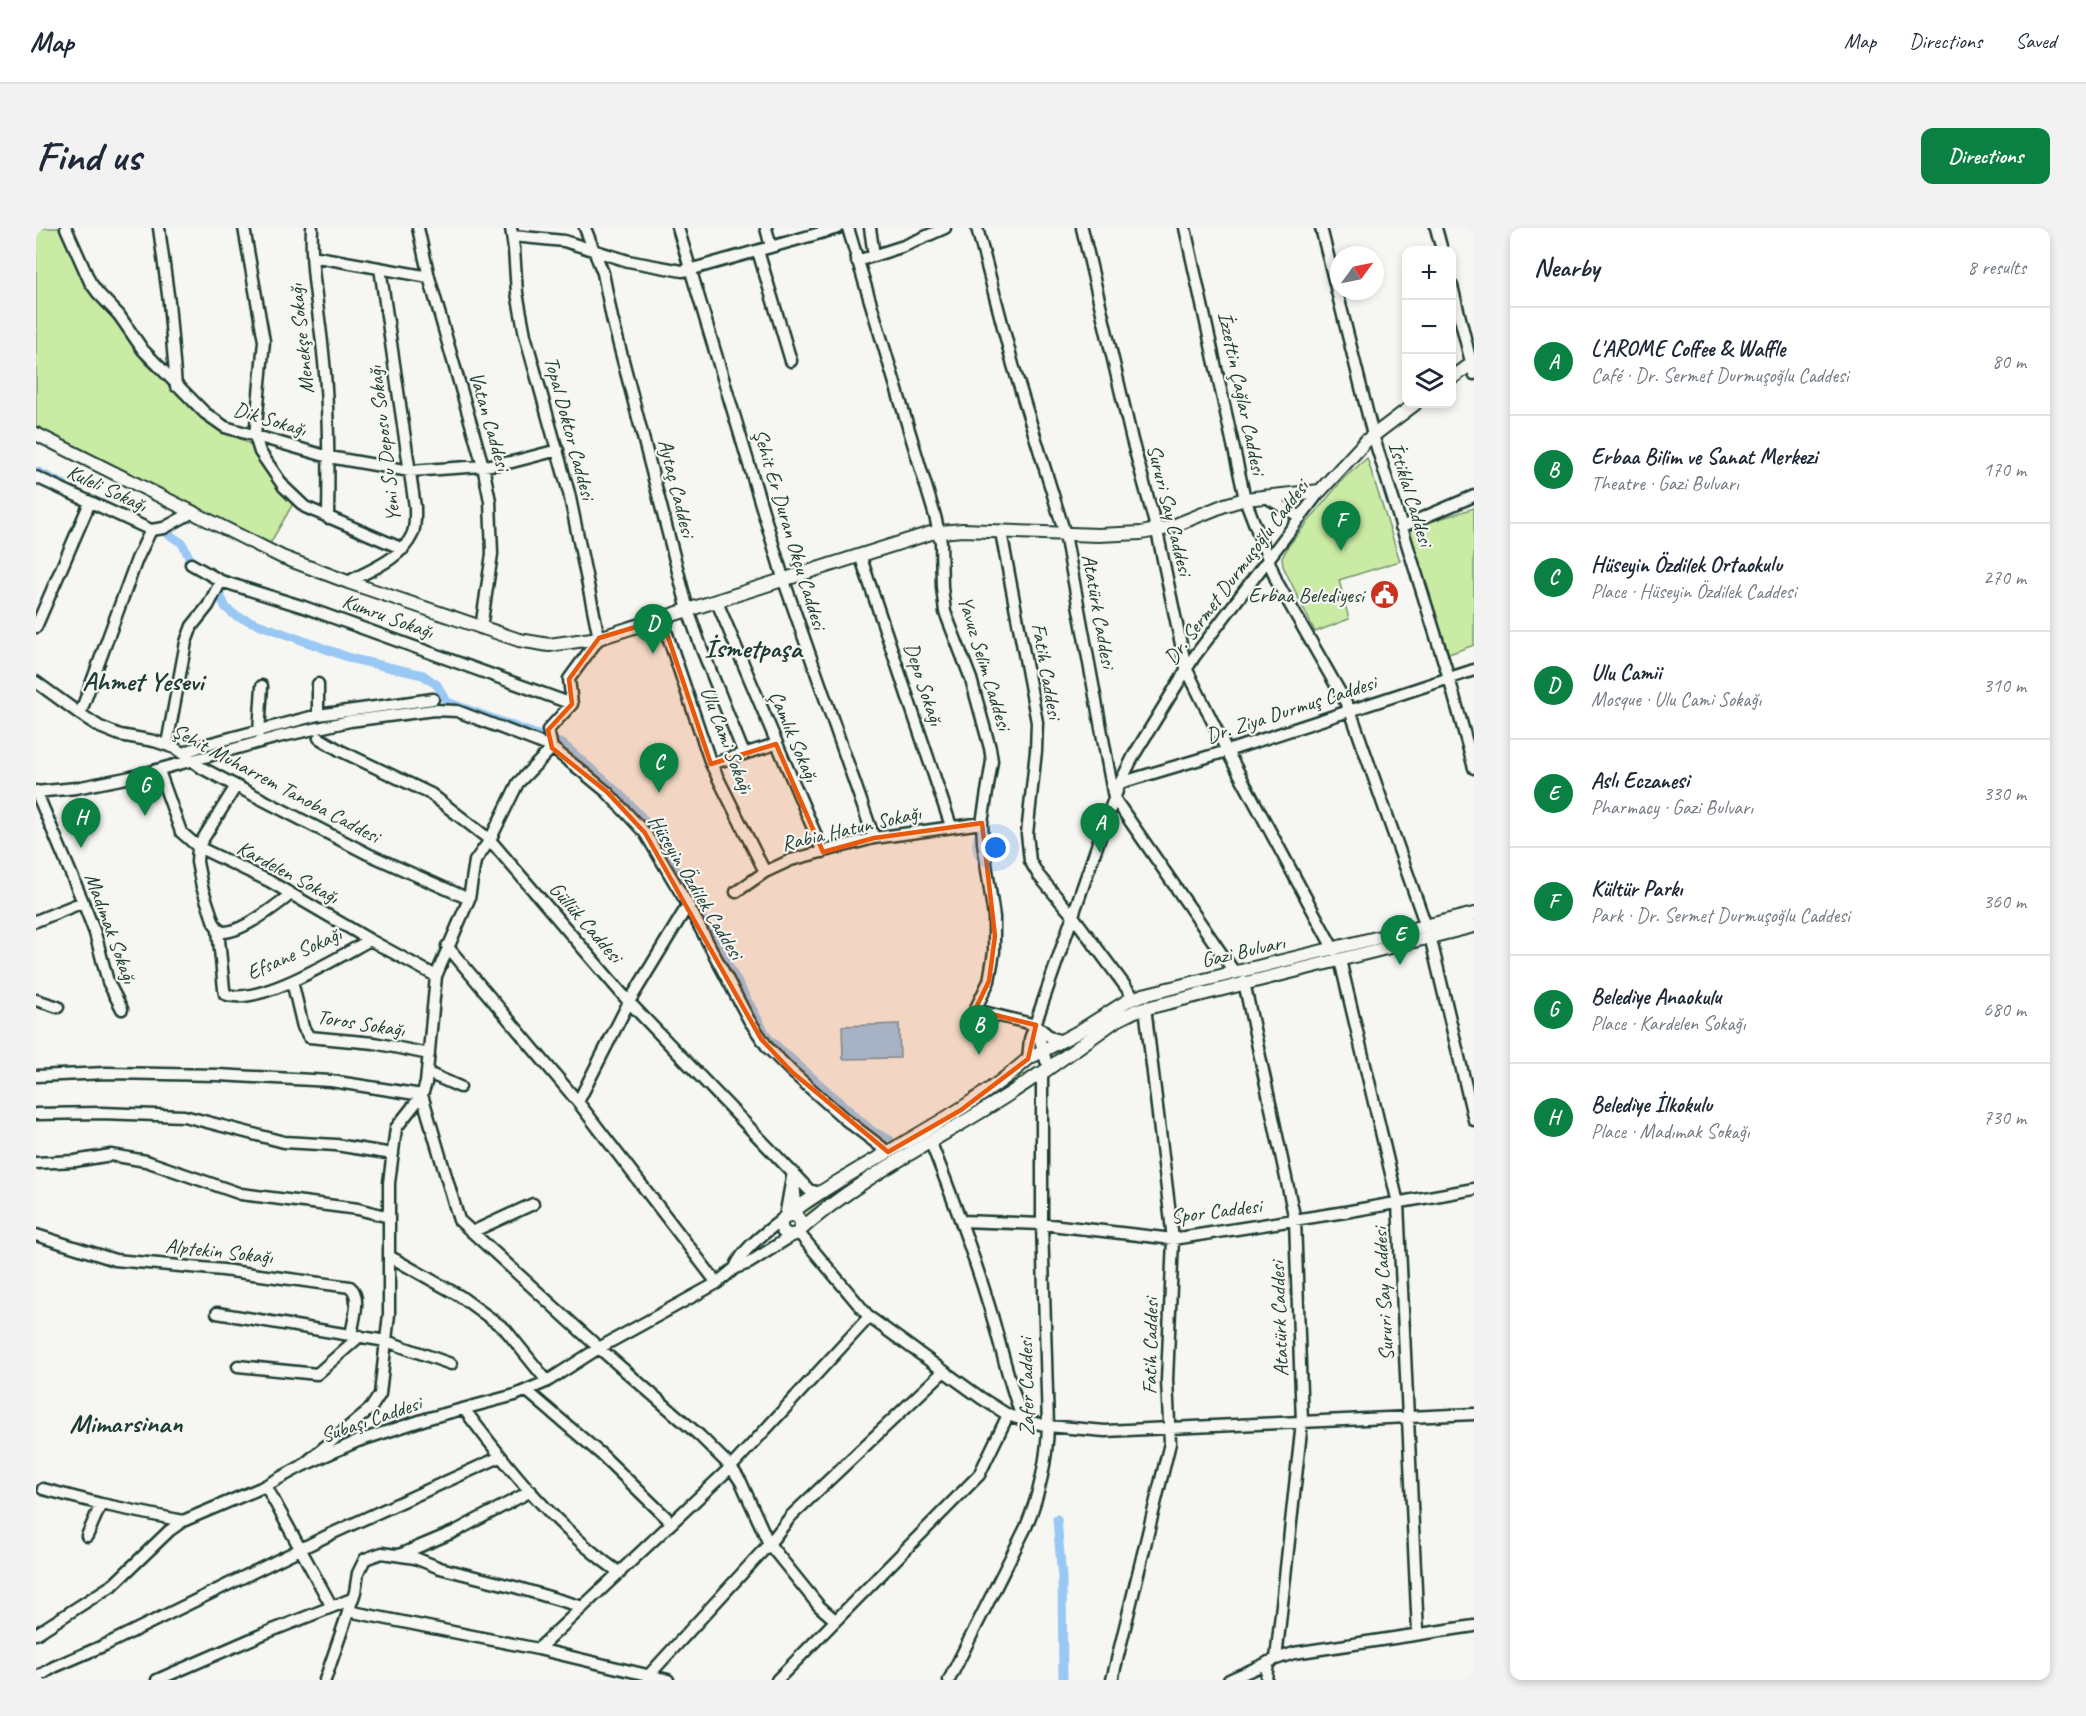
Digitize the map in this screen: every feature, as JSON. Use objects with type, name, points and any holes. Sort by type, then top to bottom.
[{"type":"main road","points":[[1456,376],[1473,366]]},
{"type":"main road","name":"Dr. Sermet Durmuşoğlu Caddesi","points":[[1320,491],[1373,435],[1410,408]]},
{"type":"main road","points":[[36,434],[282,557],[481,628],[519,640],[549,645],[599,638],[939,531],[1098,535],[1157,531],[1245,499],[1320,491]]},
{"type":"main road","name":"Gazi Bulvarı","points":[[796,1233],[847,1192],[931,1143],[1038,1062],[1061,1041],[1134,998],[1337,955],[1428,931],[1474,914]]},
{"type":"main road","name":"Gazi Bulvarı","points":[[1428,931],[1474,926]]},
{"type":"main road","name":"Gazi Bulvarı","points":[[793,1214],[821,1193],[888,1152],[1038,1062],[1114,1021],[1145,1007],[1240,977]]},
{"type":"main road","points":[[793,1214],[801,1223],[796,1233],[787,1233],[782,1229],[782,1222],[793,1214]]},
{"type":"street","name":"Dik Sokağı","points":[[66,228],[85,273],[98,293],[119,315],[142,350],[176,386],[215,421],[225,427],[329,457],[410,471],[483,466],[522,460],[558,450]]},
{"type":"street","points":[[159,228],[169,302],[176,386]]},
{"type":"street","points":[[244,228],[264,340],[255,436],[260,452],[284,487],[306,507],[403,549]]},
{"type":"street","name":"Menekşe Sokağı","points":[[312,228],[312,256],[324,359],[329,457],[328,518]]},
{"type":"street","name":"Vatan Caddesi","points":[[418,228],[429,277],[483,466],[490,501],[492,554],[481,628]]},
{"type":"street","name":"Aytaç Caddesi","points":[[585,228],[603,273],[612,318],[688,610],[700,647],[744,754]]},
{"type":"street","name":"Şehit Er Duran Okçu Caddesi","points":[[678,228],[784,581],[874,838]]},
{"type":"street","points":[[766,228],[771,248]]},
{"type":"street","points":[[512,232],[594,249],[615,258],[644,265],[689,270],[838,228]]},
{"type":"street","name":"Yavuz Selim Caddesi","points":[[848,228],[939,531],[945,612],[971,679],[990,748],[992,761],[982,823],[995,936],[989,981],[975,1010],[1036,1025]]},
{"type":"street","points":[[870,228],[874,256]]},
{"type":"street","points":[[857,261],[904,246],[945,228]]},
{"type":"street","name":"Atatürk Caddesi","points":[[976,228],[1010,355],[1065,534],[1114,798],[1240,977],[1295,1220],[1302,1422],[1272,1660],[1266,1680]]},
{"type":"street","name":"Sururi Say Caddesi","points":[[1082,228],[1132,440],[1157,531],[1186,668],[1227,751],[1337,955],[1398,1203],[1418,1633]]},
{"type":"street","name":"İzzettin Çağlar Caddesi","points":[[1185,228],[1245,499],[1268,561],[1350,710],[1428,931],[1474,1120]]},
{"type":"street","name":"İstiklal Caddesi","points":[[1321,228],[1373,435],[1449,678],[1474,768]]},
{"type":"street","points":[[1436,228],[1441,246]]},
{"type":"street","name":"Topal Doktor Caddesi","points":[[512,232],[517,293],[523,324],[558,450],[599,638]]},
{"type":"street","points":[[758,251],[792,361]]},
{"type":"street","points":[[312,256],[429,277]]},
{"type":"street","name":"Yeni Su Deposu Sokağı","points":[[348,582],[389,560],[403,549],[412,536],[414,528],[415,507],[380,268]]},
{"type":"street","points":[[1456,300],[1473,366]]},
{"type":"street","name":"Kuleli Sokağı","points":[[36,477],[151,530],[164,528],[193,512]]},
{"type":"street","name":"Dr. Sermet Durmuşoğlu Caddesi","points":[[1038,1062],[1029,1043],[1120,783],[1152,723],[1186,668],[1320,491]]},
{"type":"street","points":[[1401,527],[1474,495]]},
{"type":"street","points":[[1264,496],[1300,517]]},
{"type":"street","points":[[36,627],[88,507]]},
{"type":"street","points":[[80,714],[137,559],[151,530]]},
{"type":"street","name":"Fatih Caddesi","points":[[1001,532],[1037,722],[1027,834],[1028,854],[1039,876],[1073,916],[1134,998]]},
{"type":"street","name":"Depo Sokağı","points":[[860,555],[951,826]]},
{"type":"street","name":"Kumru Sokağı","points":[[191,564],[221,580],[304,607],[572,704]]},
{"type":"street","points":[[167,744],[186,642],[192,626],[208,606],[221,580]]},
{"type":"street","name":"Çamlık Sokağı","points":[[717,602],[823,852]]},
{"type":"street","name":"Ulu Cami Sokağı","points":[[662,619],[711,764],[765,872]]},
{"type":"street","points":[[302,1466],[371,1408],[380,1394],[389,1314],[389,1183],[396,1128],[422,1095],[428,1073],[436,975],[469,899],[475,861],[490,840],[518,783],[552,748],[548,730],[572,704],[569,679],[599,638]]},
{"type":"street","name":"Dr. Ziya Durmuş Caddesi","points":[[1120,783],[1227,751],[1474,670]]},
{"type":"street","name":"Şehit Muharrem Tanoba Caddesi","points":[[36,682],[80,714],[111,732],[167,744],[236,786],[368,854],[469,899]]},
{"type":"street","points":[[318,684],[318,715]]},
{"type":"street","points":[[259,732],[262,686]]},
{"type":"street","points":[[183,753],[204,745],[318,715],[433,699]]},
{"type":"street","name":"Hüseyin Özdilek Caddesi","points":[[36,792],[92,785],[159,771],[278,737],[350,721],[445,709],[457,711],[552,748],[598,784],[637,823],[688,905],[748,1020],[761,1039],[800,1079],[846,1120],[888,1152]]},
{"type":"street","name":"Güllük Caddesi","points":[[319,738],[431,794],[490,840],[629,1002],[809,1190],[821,1193]]},
{"type":"street","points":[[711,764],[776,744]]},
{"type":"street","name":"Kardelen Sokağı","points":[[159,771],[182,832],[198,847],[255,873],[370,940],[436,975]]},
{"type":"street","points":[[236,786],[198,847],[197,861],[202,887],[218,930],[226,932],[234,929],[268,911],[291,894]]},
{"type":"street","name":"Madımak Sokağı","points":[[36,792],[83,902],[95,933],[108,982],[122,1009]]},
{"type":"street","name":"Rabia Hatun Sokağı","points":[[736,892],[765,872],[791,860],[874,838],[982,823]]},
{"type":"street","points":[[36,921],[83,902]]},
{"type":"street","points":[[578,1102],[629,1002],[688,905]]},
{"type":"street","name":"Efsane Sokağı","points":[[218,930],[225,994],[233,996],[253,995],[292,981],[370,940]]},
{"type":"street","points":[[447,946],[578,1102],[717,1283]]},
{"type":"street","name":"Toros Sokağı","points":[[292,981],[303,1027],[309,1037],[374,1043],[429,1054]]},
{"type":"street","points":[[36,1000],[58,1007]]},
{"type":"street","name":"Fatih Caddesi","points":[[1112,1680],[1169,1454],[1167,1380],[1173,1239],[1145,1007]]},
{"type":"street","points":[[1036,1025],[1050,1037],[1061,1041]]},
{"type":"street","points":[[1036,1025],[1038,1062]]},
{"type":"street","name":"Zafer Caddesi","points":[[949,1680],[1032,1514],[1043,1473],[1048,1426],[1038,1062]]},
{"type":"street","points":[[36,1076],[107,1073],[218,1075],[331,1081],[422,1095]]},
{"type":"street","points":[[428,1073],[460,1087]]},
{"type":"street","points":[[422,1095],[459,1220],[599,1348],[700,1436],[731,1467],[741,1482],[769,1544],[819,1606],[835,1620]]},
{"type":"street","points":[[36,1114],[101,1113],[183,1116],[284,1142],[336,1145],[393,1154]]},
{"type":"street","points":[[931,1143],[962,1221],[1023,1420]]},
{"type":"street","points":[[36,1163],[75,1161],[111,1155],[146,1161],[241,1194],[358,1209],[389,1217]]},
{"type":"street","points":[[793,1172],[793,1214]]},
{"type":"street","name":"Spor Caddesi","points":[[962,1221],[1042,1224],[1173,1239],[1474,1189]]},
{"type":"street","points":[[472,1232],[532,1204]]},
{"type":"street","name":"Subaşı Caddesi","points":[[735,1268],[746,1249],[793,1214]]},
{"type":"street","points":[[796,1233],[869,1317],[1008,1415],[1023,1420],[1048,1426],[1105,1431],[1474,1414]]},
{"type":"street","name":"Subaşı Caddesi","points":[[36,1634],[114,1584],[169,1531],[183,1521],[266,1486],[302,1466],[358,1442],[527,1391],[547,1382],[599,1348],[717,1283],[735,1268],[748,1263],[796,1233]]},
{"type":"street","name":"Alptekin Sokağı","points":[[36,1235],[114,1260],[223,1270],[350,1287],[354,1289],[356,1296],[356,1336]]},
{"type":"street","points":[[389,1256],[460,1296],[505,1329],[547,1382]]},
{"type":"street","points":[[217,1313],[386,1341],[451,1364]]},
{"type":"street","points":[[538,1649],[620,1573],[670,1522],[731,1467],[869,1317]]},
{"type":"street","points":[[238,1366],[317,1374],[356,1336]]},
{"type":"street","points":[[649,1678],[769,1544],[791,1516],[944,1371]]},
{"type":"street","points":[[527,1391],[602,1455],[670,1522]]},
{"type":"street","points":[[464,1409],[500,1457],[531,1491],[597,1558],[620,1573]]},
{"type":"street","points":[[777,1680],[979,1475],[1008,1415]]},
{"type":"street","points":[[36,1678],[54,1667],[105,1645],[500,1457]]},
{"type":"street","points":[[266,1486],[333,1606]]},
{"type":"street","points":[[42,1490],[183,1521]]},
{"type":"street","points":[[399,1556],[456,1531],[531,1491]]},
{"type":"street","points":[[87,1536],[102,1504]]},
{"type":"street","points":[[325,1680],[356,1592],[358,1573],[365,1559],[382,1553],[415,1558],[440,1568],[583,1607]]},
{"type":"street","points":[[157,1680],[263,1634],[352,1599]]},
{"type":"street","points":[[348,1611],[538,1649],[649,1678],[668,1680]]},
{"type":"street","points":[[1229,1680],[1272,1660],[1304,1652],[1474,1626]]},
{"type":"highlighted area","points":[[662,619],[711,764],[776,744],[823,852],[874,838],[982,823],[995,936],[989,981],[975,1010],[1036,1025],[1028,1059],[961,1110],[888,1152],[792,1072],[761,1039],[645,833],[607,792],[552,748],[548,730],[572,704],[569,679],[599,638]]},
{"type":"green space","points":[[36,228],[61,228],[90,290],[144,362],[205,418],[250,444],[273,480],[294,502],[268,547],[36,428]]},
{"type":"green space","points":[[1367,458],[1400,561],[1339,580],[1349,619],[1315,632],[1283,566],[1282,558],[1289,545],[1343,479]]},
{"type":"green space","points":[[1474,508],[1474,645],[1449,654],[1408,529]]},
{"type":"green space","points":[[1474,920],[1474,922],[1144,1002],[1051,1060],[1048,1053],[1120,1011],[1156,996]]},
{"type":"green space","points":[[1022,1072],[1026,1078],[825,1202],[804,1219],[801,1214],[969,1111]]},
{"type":"water","points":[[899,1024],[900,1058],[843,1059],[842,1026]]},
{"type":"waterway","points":[[36,471],[65,485]]},
{"type":"waterway","points":[[168,534],[182,543],[190,559]]},
{"type":"waterway","points":[[219,593],[226,608],[236,616],[353,659],[423,675],[437,685],[447,702],[543,737]]},
{"type":"waterway","points":[[557,742],[563,744],[635,809],[660,841],[690,894]]},
{"type":"waterway","points":[[696,906],[768,1038],[872,1131],[890,1140]]},
{"type":"waterway","points":[[1057,1519],[1062,1578],[1063,1680]]},
{"type":"place","name":"Kültür Parkı","points":[[1341,551]]},
{"type":"place","name":"Erbaa Belediyesi","points":[[1385,595]]},
{"type":"place","name":"Ulu Camii","points":[[653,654]]},
{"type":"place","name":"Hüseyin Özdilek Ortaokulu","points":[[659,793]]},
{"type":"place","name":"Belediye Anaokulu","points":[[145,816]]},
{"type":"place","name":"Belediye İlkokulu","points":[[81,848]]},
{"type":"place","name":"L'AROME Coffee & Waffle","points":[[1100,853]]},
{"type":"place","name":"Aslı Eczanesi","points":[[1400,965]]},
{"type":"place","name":"Erbaa Bilim ve Sanat Merkezi","points":[[979,1055]]},
{"type":"district","name":"İsmetpaşa","points":[[753,648]]},
{"type":"district","name":"Ahmet Yesevi","points":[[143,681]]},
{"type":"district","name":"Mimarsinan","points":[[126,1423]]}]
